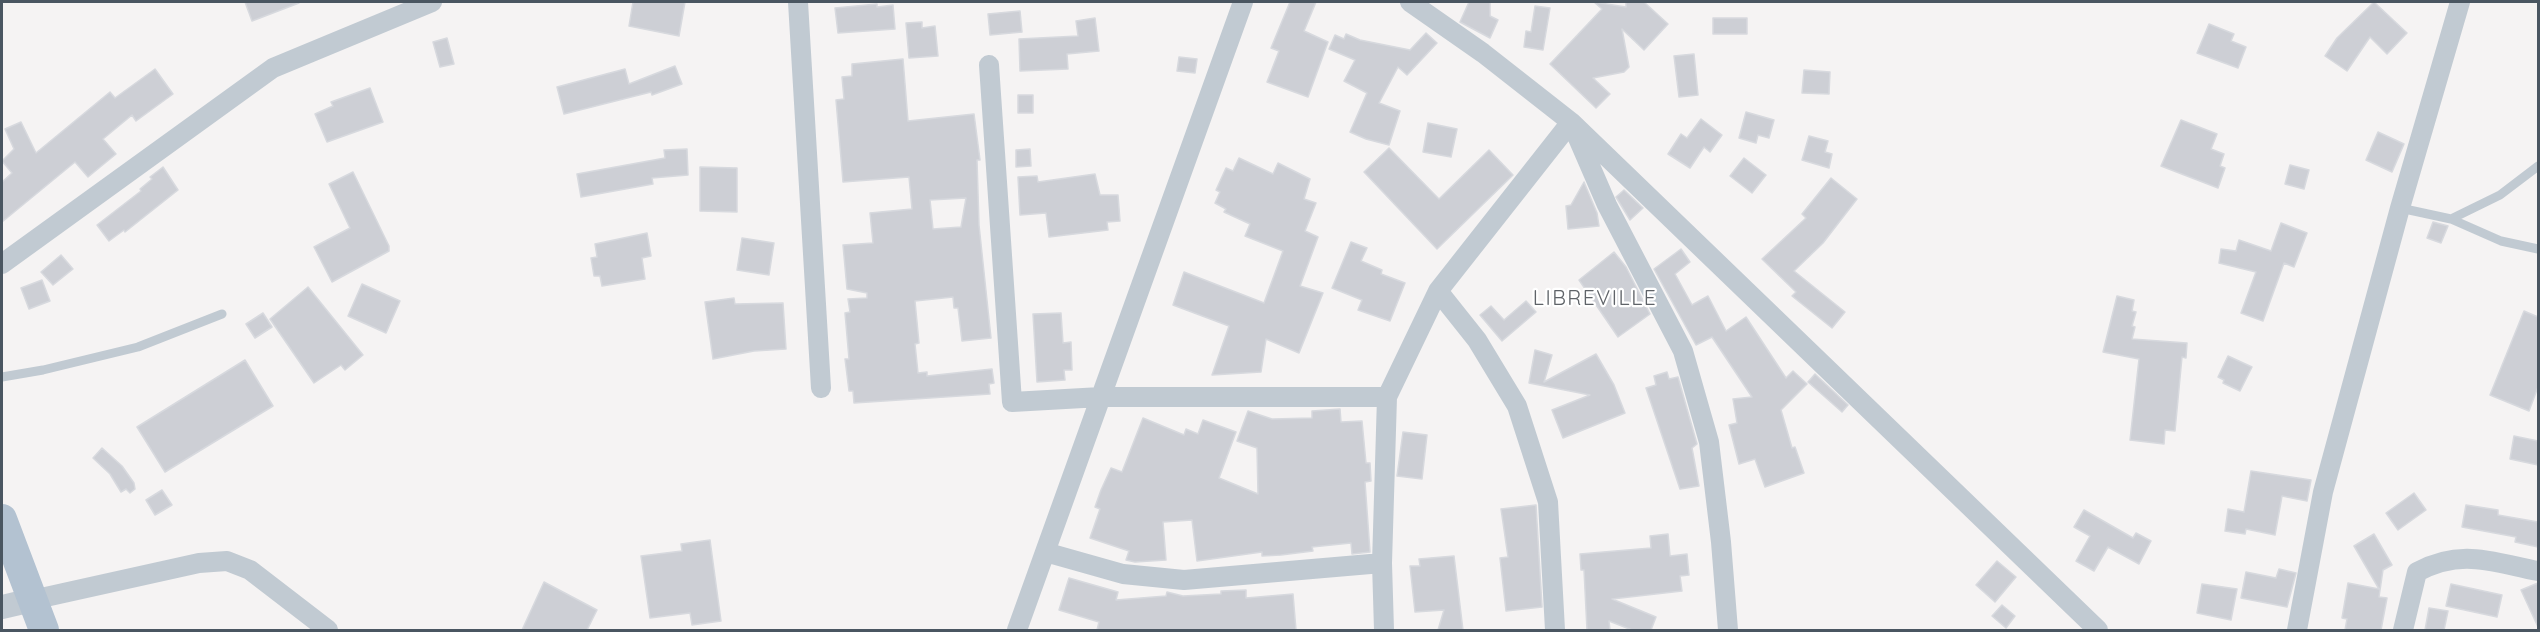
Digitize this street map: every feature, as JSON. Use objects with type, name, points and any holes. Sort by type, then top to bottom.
[{"type":"main road","points":[[2,519],[44,630]]},
{"type":"street","points":[[2,264],[273,68],[432,2]]},
{"type":"street","points":[[798,2],[821,388]]},
{"type":"street","points":[[1017,630],[1243,2]]},
{"type":"street","points":[[1410,2],[1483,53],[1570,122],[2098,630]]},
{"type":"street","points":[[2297,630],[2323,492],[2400,208],[2460,2]]},
{"type":"street","points":[[989,65],[1012,402],[1101,397],[1387,397]]},
{"type":"street","points":[[1384,630],[1382,563],[1387,397],[1437,291],[1570,122]]},
{"type":"street","points":[[1570,122],[1608,205],[1683,351],[1709,442],[1721,542],[1728,630]]},
{"type":"street","points":[[1437,291],[1478,340],[1517,406],[1548,502],[1555,630]]},
{"type":"street","points":[[1045,552],[1123,574],[1184,580],[1382,563]]},
{"type":"street","points":[[2403,630],[2417,572],[2437,561],[2468,557],[2538,571]]},
{"type":"street","points":[[2,607],[199,563],[227,561],[250,570],[328,630]]},
{"type":"lane","points":[[2451,219],[2500,195],[2538,166]]},
{"type":"lane","points":[[2400,208],[2451,219],[2501,241],[2538,249]]},
{"type":"lane","points":[[2,377],[43,370],[138,347],[222,314]]},
{"type":"building","points":[[245,2],[299,2],[299,3],[252,21]]},
{"type":"building","points":[[633,2],[685,2],[679,36],[629,26]]},
{"type":"building","points":[[1290,2],[1316,2],[1304,31],[1328,42],[1308,97],[1267,82],[1279,51],[1271,48]]},
{"type":"building","points":[[1469,2],[1490,2],[1490,16],[1498,20],[1490,38],[1460,22]]},
{"type":"building","points":[[1594,2],[1626,7],[1626,2],[1644,2],[1668,24],[1644,50],[1622,29],[1629,67],[1624,72],[1593,78],[1610,94],[1596,108],[1550,64],[1602,9]]},
{"type":"building","points":[[2374,2],[2407,33],[2387,54],[2370,37],[2347,71],[2325,56],[2337,38]]},
{"type":"building","points":[[877,4],[877,7],[893,5],[895,29],[838,33],[835,8]]},
{"type":"building","points":[[1535,6],[1550,8],[1543,50],[1524,47],[1526,31],[1531,32]]},
{"type":"building","points":[[1020,11],[1022,32],[990,35],[988,14]]},
{"type":"building","points":[[1095,18],[1099,51],[1067,54],[1068,69],[1020,71],[1019,39],[1078,36],[1076,21]]},
{"type":"building","points":[[1713,18],[1747,18],[1747,34],[1713,34]]},
{"type":"building","points":[[922,22],[922,28],[935,26],[938,56],[909,58],[906,23]]},
{"type":"building","points":[[2209,24],[2234,34],[2231,41],[2246,47],[2238,68],[2197,53]]},
{"type":"building","points":[[1426,33],[1437,43],[1407,75],[1398,67],[1379,103],[1400,111],[1389,145],[1350,132],[1367,93],[1344,81],[1355,60],[1329,49],[1335,35],[1344,39],[1346,34],[1360,40],[1410,50]]},
{"type":"building","points":[[447,38],[454,64],[440,67],[433,42]]},
{"type":"building","points":[[1694,54],[1698,95],[1679,97],[1674,56]]},
{"type":"building","points":[[1179,57],[1197,59],[1195,73],[1177,71]]},
{"type":"building","points":[[903,59],[908,121],[974,114],[980,160],[977,160],[979,225],[991,338],[962,341],[958,308],[954,308],[953,297],[915,301],[919,343],[915,344],[918,373],[927,372],[927,376],[992,369],[994,383],[989,384],[990,394],[854,403],[853,391],[849,391],[845,359],[849,359],[845,313],[850,312],[848,299],[867,298],[867,293],[847,289],[843,245],[873,243],[870,213],[912,209],[909,177],[843,182],[836,100],[844,99],[842,77],[852,76],[852,64]],"holes":[[[966,198],[961,227],[933,229],[930,200]]]},
{"type":"building","points":[[675,66],[682,84],[652,95],[651,92],[564,114],[557,87],[625,69],[629,84]]},
{"type":"building","points":[[155,69],[173,94],[136,121],[132,115],[103,139],[116,154],[88,177],[75,162],[2,222],[2,182],[12,173],[2,161],[14,149],[5,129],[21,122],[36,153],[110,92],[115,98]]},
{"type":"building","points":[[1804,70],[1830,72],[1829,94],[1802,93]]},
{"type":"building","points":[[370,88],[383,122],[327,142],[315,114],[333,106],[331,102]]},
{"type":"building","points":[[1018,95],[1033,95],[1033,113],[1018,113]]},
{"type":"building","points":[[1746,112],[1774,120],[1769,138],[1758,135],[1756,143],[1739,138]]},
{"type":"building","points":[[1701,119],[1722,135],[1710,152],[1704,147],[1690,168],[1668,154],[1681,134],[1687,138]]},
{"type":"building","points":[[2181,120],[2217,134],[2211,149],[2224,154],[2220,166],[2225,168],[2218,188],[2161,166]]},
{"type":"building","points":[[1428,123],[1457,129],[1451,157],[1423,152]]},
{"type":"building","points":[[2378,132],[2404,144],[2392,172],[2366,160]]},
{"type":"building","points":[[1809,136],[1828,141],[1825,152],[1832,154],[1829,168],[1802,160]]},
{"type":"building","points":[[1389,148],[1439,199],[1489,150],[1513,175],[1437,249],[1364,172]]},
{"type":"building","points":[[687,149],[688,175],[652,178],[653,184],[581,197],[577,174],[665,158],[664,150]]},
{"type":"building","points":[[1030,149],[1031,166],[1016,167],[1016,150]]},
{"type":"building","points":[[1239,158],[1273,174],[1278,163],[1310,179],[1304,199],[1316,203],[1305,231],[1318,237],[1300,286],[1323,293],[1299,353],[1266,339],[1261,372],[1212,375],[1229,326],[1173,305],[1184,272],[1264,303],[1283,251],[1245,236],[1250,224],[1224,212],[1226,209],[1215,203],[1220,192],[1216,190],[1226,168],[1233,171]]},
{"type":"building","points":[[1744,158],[1766,175],[1752,193],[1730,176]]},
{"type":"building","points":[[2290,165],[2309,170],[2304,189],[2285,184]]},
{"type":"building","points":[[163,167],[178,190],[125,232],[124,230],[109,241],[97,225],[141,191],[140,189],[152,179],[150,177]]},
{"type":"building","points":[[700,167],[737,168],[737,212],[700,211]]},
{"type":"building","points":[[353,172],[389,246],[389,251],[332,282],[314,247],[350,228],[329,184]]},
{"type":"building","points":[[1095,174],[1100,195],[1118,195],[1120,221],[1107,222],[1108,230],[1049,237],[1046,213],[1020,215],[1018,177],[1037,176],[1038,182]]},
{"type":"building","points":[[1831,178],[1857,199],[1823,243],[1794,271],[1845,312],[1832,328],[1792,296],[1796,292],[1762,259],[1806,218],[1802,214]]},
{"type":"building","points":[[1584,182],[1597,213],[1599,226],[1568,229],[1566,206],[1571,205]]},
{"type":"building","points":[[1624,190],[1643,208],[1630,220],[1616,197]]},
{"type":"building","points":[[2433,222],[2448,226],[2441,243],[2427,238]]},
{"type":"building","points":[[2281,223],[2307,233],[2294,267],[2284,263],[2263,321],[2241,313],[2256,272],[2219,263],[2221,249],[2236,251],[2239,240],[2271,251]]},
{"type":"building","points":[[647,233],[651,256],[642,258],[645,279],[602,286],[600,276],[594,276],[591,258],[597,257],[595,244]]},
{"type":"building","points":[[742,238],[774,243],[769,275],[737,270]]},
{"type":"building","points":[[1351,242],[1367,248],[1361,261],[1382,270],[1381,274],[1405,283],[1390,321],[1358,310],[1362,300],[1332,288]]},
{"type":"building","points":[[1681,249],[1690,262],[1675,274],[1692,305],[1708,296],[1726,331],[1746,317],[1786,378],[1793,371],[1807,384],[1781,410],[1792,448],[1795,447],[1804,473],[1765,487],[1755,459],[1739,464],[1729,425],[1737,423],[1733,399],[1752,397],[1712,337],[1696,345],[1654,269]]},
{"type":"building","points":[[1614,252],[1626,267],[1650,314],[1618,337],[1579,280]]},
{"type":"building","points":[[61,255],[73,269],[53,285],[41,272]]},
{"type":"building","points":[[42,280],[50,301],[29,309],[21,288]]},
{"type":"building","points":[[362,284],[400,301],[386,333],[348,316]]},
{"type":"building","points":[[308,287],[363,355],[345,370],[341,365],[314,383],[270,319]]},
{"type":"building","points":[[2117,296],[2134,300],[2132,311],[2136,312],[2132,326],[2135,327],[2132,339],[2187,343],[2186,358],[2182,357],[2175,431],[2165,430],[2164,444],[2130,440],[2139,359],[2103,352]]},
{"type":"building","points":[[734,298],[735,304],[783,303],[786,349],[754,351],[713,359],[705,302]]},
{"type":"building","points":[[1526,301],[1536,312],[1502,341],[1480,315],[1491,306],[1504,320]]},
{"type":"building","points":[[2524,311],[2538,317],[2538,387],[2529,411],[2490,395]]},
{"type":"building","points":[[263,313],[272,327],[255,338],[246,324]]},
{"type":"building","points":[[1061,313],[1063,343],[1071,342],[1072,370],[1064,370],[1065,380],[1037,382],[1033,314]]},
{"type":"building","points":[[1535,350],[1552,355],[1544,382],[1596,354],[1614,385],[1625,413],[1563,438],[1552,410],[1590,395],[1529,383]]},
{"type":"building","points":[[2228,356],[2252,367],[2240,391],[2223,383],[2224,380],[2218,377]]},
{"type":"building","points":[[245,360],[273,406],[165,472],[137,427]]},
{"type":"building","points":[[1667,372],[1669,379],[1678,377],[1697,444],[1692,448],[1699,486],[1680,489],[1646,388],[1656,385],[1654,376]]},
{"type":"building","points":[[1815,374],[1848,405],[1842,412],[1808,382]]},
{"type":"building","points":[[1340,409],[1341,422],[1362,421],[1366,463],[1370,463],[1371,481],[1365,482],[1370,552],[1352,554],[1351,543],[1312,547],[1313,551],[1281,555],[1262,556],[1262,552],[1197,561],[1192,520],[1163,522],[1166,560],[1135,562],[1126,560],[1129,551],[1090,538],[1100,509],[1095,507],[1101,490],[1111,468],[1122,472],[1143,418],[1184,435],[1186,429],[1198,434],[1203,420],[1236,432],[1219,478],[1258,494],[1257,448],[1237,441],[1248,411],[1272,419],[1312,418],[1312,411]]},
{"type":"building","points":[[1403,432],[1427,435],[1422,479],[1397,476]]},
{"type":"building","points":[[2514,436],[2538,441],[2538,465],[2510,459]]},
{"type":"building","points":[[102,448],[122,466],[134,483],[135,489],[130,493],[126,489],[121,492],[110,474],[93,458]]},
{"type":"building","points":[[2251,471],[2311,480],[2307,501],[2282,496],[2275,535],[2246,529],[2245,534],[2225,531],[2228,509],[2244,512]]},
{"type":"building","points":[[162,490],[172,505],[155,515],[146,500]]},
{"type":"building","points":[[2414,493],[2426,510],[2398,530],[2386,513]]},
{"type":"building","points":[[1536,505],[1542,607],[1506,611],[1500,558],[1508,557],[1501,509]]},
{"type":"building","points":[[2466,505],[2498,510],[2498,515],[2538,522],[2538,547],[2515,542],[2516,537],[2462,527]]},
{"type":"building","points":[[2084,510],[2133,538],[2136,533],[2151,541],[2139,564],[2108,547],[2094,571],[2076,561],[2090,536],[2074,527]]},
{"type":"building","points":[[1668,534],[1670,556],[1687,554],[1689,575],[1680,576],[1682,591],[1612,599],[1656,617],[1651,630],[1632,630],[1609,621],[1610,630],[1587,630],[1584,570],[1581,570],[1580,554],[1651,548],[1650,536]]},
{"type":"building","points":[[2374,534],[2392,565],[2383,570],[2379,597],[2387,598],[2381,630],[2345,630],[2347,619],[2342,618],[2348,583],[2379,589],[2354,546]]},
{"type":"building","points":[[710,540],[721,621],[692,625],[690,613],[650,618],[641,556],[682,551],[681,544]]},
{"type":"building","points":[[1454,556],[1463,630],[1438,630],[1444,610],[1415,612],[1410,566],[1420,566],[1419,559]]},
{"type":"building","points":[[1997,561],[2016,577],[1995,602],[1976,585]]},
{"type":"building","points":[[2279,569],[2296,573],[2287,607],[2241,598],[2246,572],[2276,578]]},
{"type":"building","points":[[1069,578],[1118,592],[1116,600],[1166,596],[1167,592],[1183,596],[1246,590],[1246,598],[1293,594],[1296,630],[1097,630],[1099,622],[1059,610]]},
{"type":"building","points":[[544,582],[597,610],[587,630],[522,630]]},
{"type":"building","points":[[2538,583],[2538,627],[2521,590]]},
{"type":"building","points":[[2202,584],[2237,589],[2231,620],[2197,613]]},
{"type":"building","points":[[2451,584],[2502,595],[2497,617],[2446,606]]},
{"type":"building","points":[[2002,605],[2015,616],[2006,628],[1992,616]]},
{"type":"building","points":[[2429,608],[2448,611],[2444,630],[2425,630]]},
{"type":"district","name":"LIBREVILLE","points":[[1595,299]]}]
